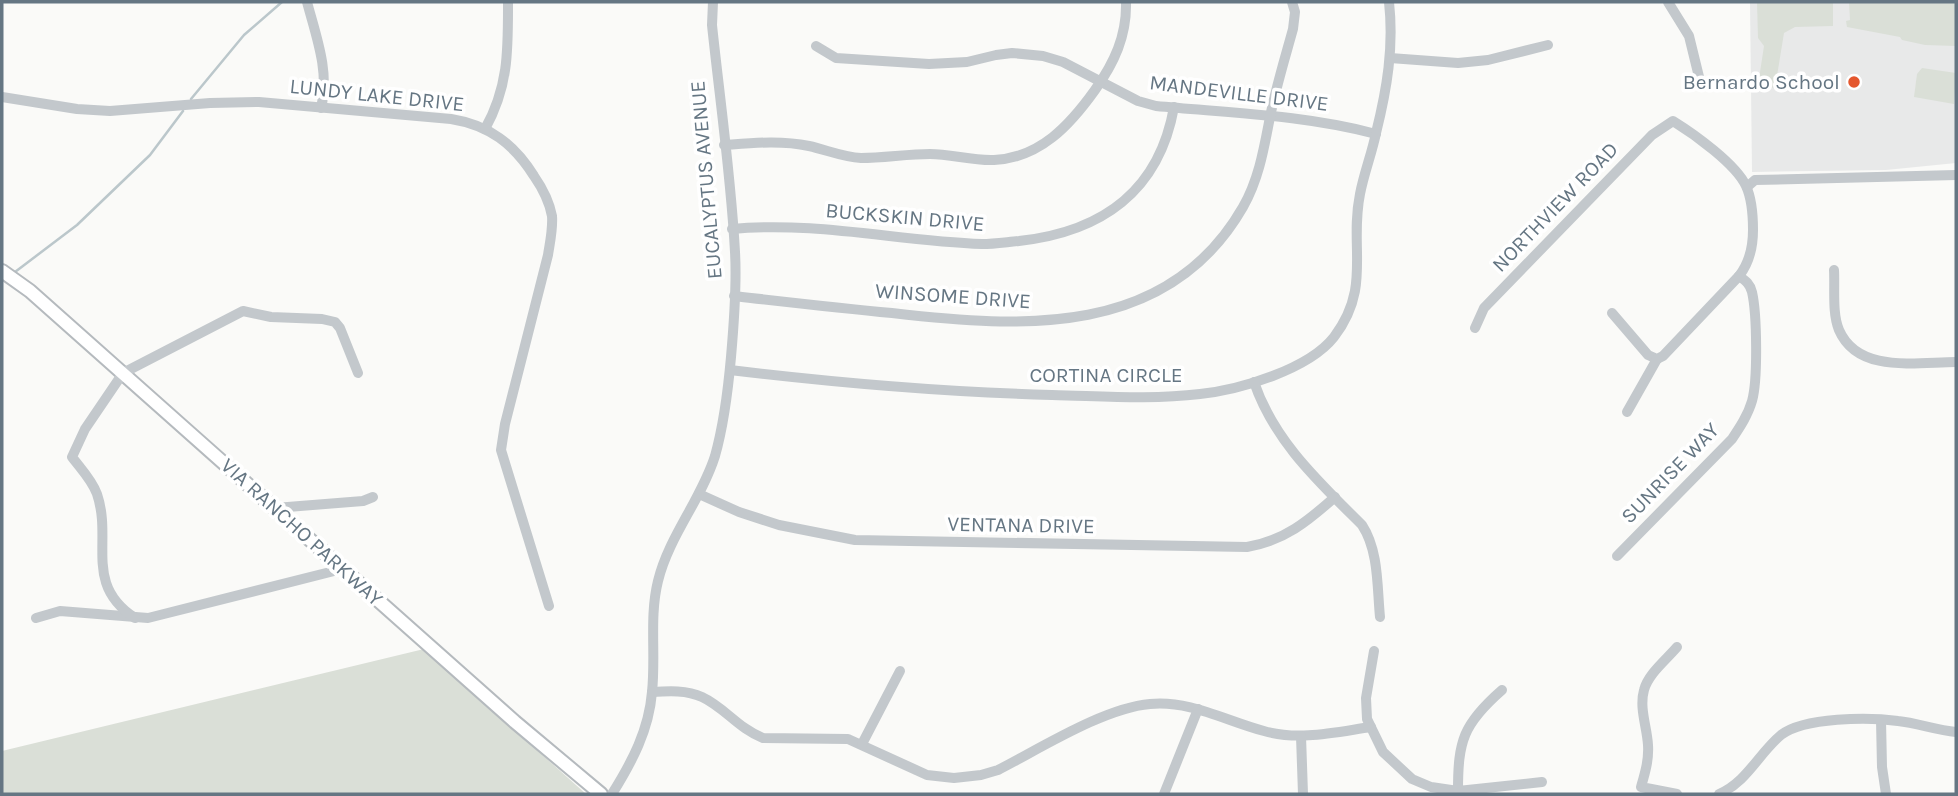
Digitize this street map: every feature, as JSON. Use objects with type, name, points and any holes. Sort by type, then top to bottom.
[{"type":"main road","name":"VIA RANCHO PARKWAY","points":[[2,271],[30,291],[342,569],[601,794]]},
{"type":"street","points":[[307,2],[324,76],[321,107]]},
{"type":"street","points":[[485,128],[494,112],[506,77],[508,2]]},
{"type":"street","name":"EUCALYPTUS AVENUE","points":[[612,794],[647,725],[652,692],[654,613],[658,581],[670,548],[699,494],[714,458],[726,412],[735,252],[712,25],[713,2]]},
{"type":"street","points":[[724,145],[774,142],[808,146],[860,158],[933,154],[993,160],[1014,157],[1060,134],[1074,119],[1114,60],[1123,37],[1125,2]]},
{"type":"street","name":"WINSOME DRIVE","points":[[734,296],[994,323],[1047,321],[1115,310],[1145,299],[1195,267],[1226,234],[1244,207],[1256,181],[1293,29],[1292,2]]},
{"type":"street","name":"CORTINA CIRCLE","points":[[730,370],[854,385],[954,393],[1148,398],[1203,394],[1254,382],[1314,355],[1333,339],[1348,317],[1358,286],[1356,226],[1359,195],[1376,134],[1390,58],[1392,42],[1389,2]]},
{"type":"street","points":[[1668,2],[1689,36],[1701,85]]},
{"type":"street","points":[[1390,58],[1458,63],[1488,60],[1548,45]]},
{"type":"street","name":"MANDEVILLE DRIVE","points":[[816,46],[836,58],[929,64],[967,62],[1012,53],[1042,56],[1063,62],[1138,101],[1350,127],[1376,134]]},
{"type":"street","name":"LUNDY LAKE DRIVE","points":[[2,97],[78,109],[110,111],[259,102],[451,119],[485,128],[522,156],[547,195],[552,218],[548,255],[505,424],[501,450],[549,606]]},
{"type":"street","name":"BUCKSKIN DRIVE","points":[[732,229],[795,227],[984,244],[1039,239],[1072,230],[1105,216],[1132,195],[1151,172],[1162,152],[1171,127],[1174,107]]},
{"type":"street","name":"NORTHVIEW ROAD","points":[[1475,328],[1484,307],[1651,135],[1673,121],[1698,137],[1734,170],[1746,187]]},
{"type":"street","points":[[1627,412],[1657,359],[1663,356],[1746,267],[1753,236],[1753,220],[1746,187],[1755,180],[1956,175]]},
{"type":"street","points":[[1834,270],[1839,329],[1855,352],[1870,359],[1887,362],[1956,362]]},
{"type":"street","name":"SUNRISE WAY","points":[[1616,556],[1732,439],[1745,419],[1756,383],[1754,309],[1752,291],[1747,282],[1739,276]]},
{"type":"street","points":[[135,618],[121,607],[107,586],[102,569],[104,537],[97,496],[92,483],[72,457],[85,429],[123,373],[243,311],[256,315],[335,322],[358,373]]},
{"type":"street","points":[[1612,313],[1648,355],[1657,359]]},
{"type":"street","points":[[1254,382],[1276,431],[1298,460],[1363,525],[1369,535],[1375,558],[1380,617]]},
{"type":"street","name":"VENTANA DRIVE","points":[[699,494],[739,512],[779,525],[855,540],[1247,547],[1286,536],[1335,497]]},
{"type":"street","points":[[275,508],[363,501],[373,497]]},
{"type":"street","points":[[36,618],[60,611],[148,618],[342,569]]},
{"type":"street","points":[[1676,647],[1651,676],[1644,689],[1642,707],[1648,746],[1647,766],[1641,787],[1677,794]]},
{"type":"street","points":[[1374,651],[1366,698],[1367,719],[1383,752],[1412,779],[1431,787],[1458,791],[1542,782]]},
{"type":"street","points":[[862,744],[900,671]]},
{"type":"street","points":[[1458,791],[1458,757],[1465,732],[1480,709],[1502,690]]},
{"type":"street","points":[[652,692],[677,691],[703,697],[762,738],[848,739],[927,775],[954,778],[981,775],[998,769],[1112,712],[1131,706],[1172,704],[1198,709],[1266,732],[1301,736],[1371,727]]},
{"type":"street","points":[[1164,794],[1198,709]]},
{"type":"street","points":[[1719,794],[1739,783],[1779,736],[1793,726],[1811,722],[1881,720],[1956,732]]},
{"type":"street","points":[[1881,720],[1882,767],[1886,794]]},
{"type":"street","points":[[1301,736],[1303,794]]},
{"type":"shaded area","name":"Bernardo School","points":[[1750,2],[1956,2],[1956,163],[1886,170],[1752,172]]},
{"type":"shaded area","points":[[1757,2],[1833,2],[1833,26],[1795,27],[1784,33],[1775,88],[1758,85],[1764,46],[1758,38]]},
{"type":"shaded area","points":[[1849,2],[1956,2],[1956,46],[1925,45],[1902,40],[1900,37],[1847,27],[1846,21],[1850,20]]},
{"type":"shaded area","points":[[1922,68],[1956,73],[1954,104],[1914,97],[1917,74]]},
{"type":"shaded area","points":[[424,649],[586,794],[2,794],[2,751]]},
{"type":"waterway","points":[[191,99],[244,35],[282,2]]},
{"type":"waterway","points":[[15,272],[77,225],[150,155],[183,111]]},
{"type":"place","name":"Bernardo School","points":[[1854,82]]}]
